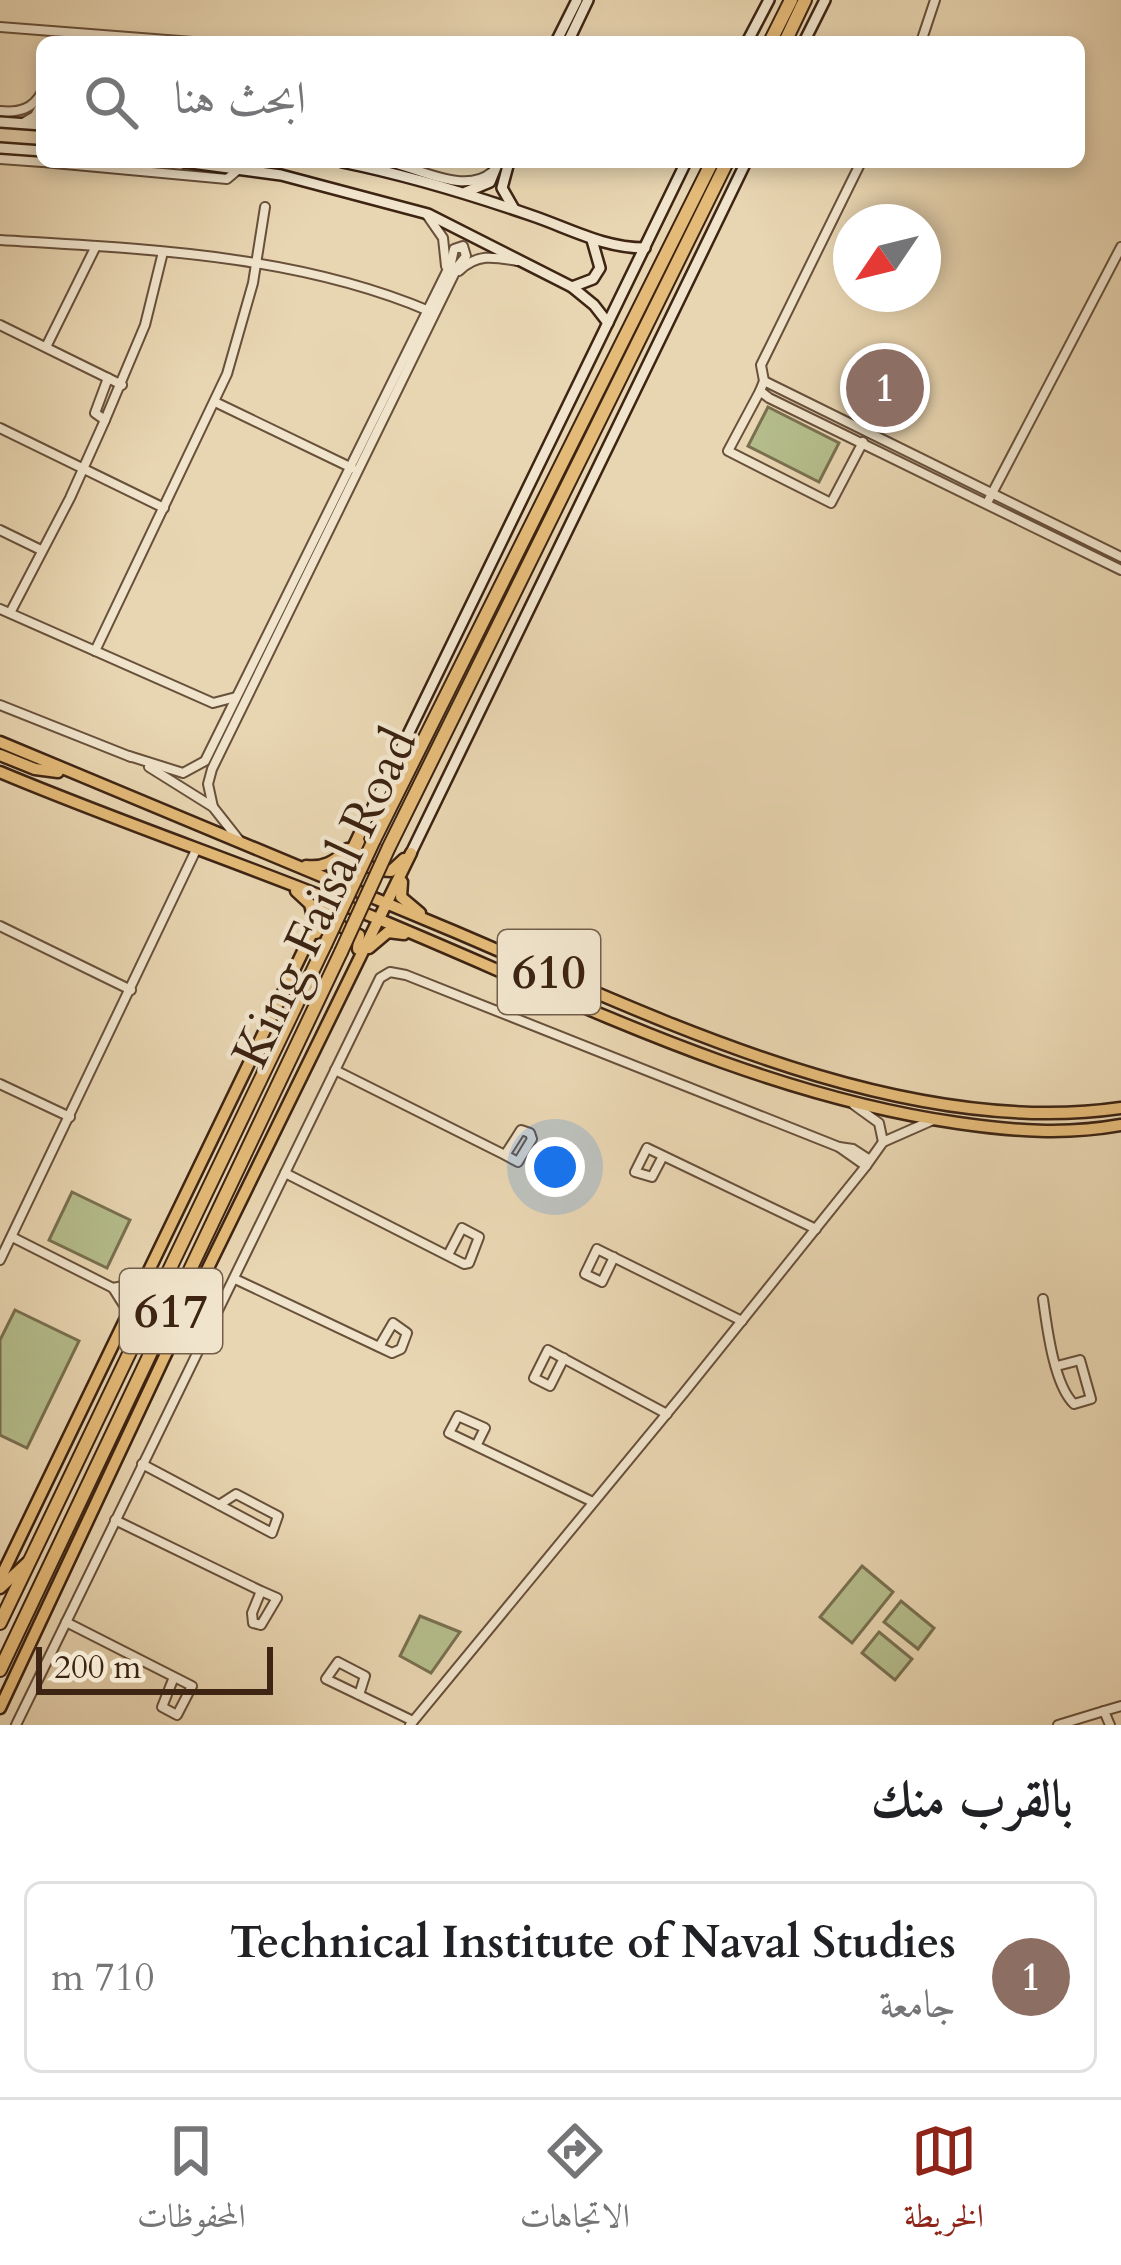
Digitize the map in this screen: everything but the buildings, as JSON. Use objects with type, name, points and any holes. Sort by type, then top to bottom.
[{"type":"highway","points":[[773,36],[790,0]]},
{"type":"highway","points":[[788,36],[806,0]]},
{"type":"highway","name":"King Faisal Road","points":[[0,1623],[374,840],[709,168]]},
{"type":"highway","name":"King Faisal Road","points":[[0,1670],[389,847],[724,168]]},
{"type":"main road","points":[[559,36],[577,0]]},
{"type":"main road","points":[[571,36],[588,0]]},
{"type":"main road","points":[[807,36],[825,0]]},
{"type":"main road","points":[[750,36],[766,2]]},
{"type":"main road","points":[[0,122],[36,125]]},
{"type":"main road","points":[[0,148],[36,151]]},
{"type":"main road","points":[[225,168],[281,175],[425,213],[572,287],[608,323]]},
{"type":"main road","points":[[365,168],[514,209],[592,240],[645,248]]},
{"type":"main road","points":[[463,193],[485,186],[495,168]]},
{"type":"main road","points":[[507,168],[502,188],[514,209]]},
{"type":"main road","points":[[0,1584],[309,942],[333,882],[683,168]]},
{"type":"main road","points":[[0,1708],[352,969],[743,168]]},
{"type":"main road","points":[[572,287],[593,279],[600,268],[592,240]]},
{"type":"main road","name":"610","points":[[0,742],[740,1049],[833,1080],[1000,1111],[1050,1114],[1121,1108]]},
{"type":"main road","points":[[0,755],[34,769],[101,784]]},
{"type":"main road","name":"610","points":[[0,772],[326,898],[727,1065],[853,1105],[1038,1132],[1121,1125]]},
{"type":"main road","points":[[363,827],[357,853],[368,867],[391,871],[411,853]]},
{"type":"main road","points":[[293,865],[319,867],[336,860],[363,827]]},
{"type":"main road","points":[[411,853],[400,897],[443,927]]},
{"type":"main road","points":[[284,882],[310,904],[315,926]]},
{"type":"main road","points":[[309,942],[321,925],[332,922],[354,931],[360,942],[352,969]]},
{"type":"main road","points":[[352,969],[388,932],[434,942]]},
{"type":"main road","points":[[53,1560],[121,1448]]},
{"type":"main road","points":[[0,1584],[31,1559]]},
{"type":"main road","points":[[32,1640],[39,1591]]},
{"type":"street","points":[[923,36],[934,0]]},
{"type":"street","points":[[0,27],[43,36]]},
{"type":"street","points":[[0,111],[22,110],[36,103]]},
{"type":"street","points":[[22,124],[36,114]]},
{"type":"street","points":[[0,159],[36,162]]},
{"type":"street","points":[[111,168],[226,178],[239,170]]},
{"type":"street","points":[[412,168],[467,183],[480,181],[493,168]]},
{"type":"street","points":[[858,168],[761,365],[762,386],[728,451],[831,503],[862,442]]},
{"type":"street","points":[[95,651],[215,402],[240,335],[265,207]]},
{"type":"street","points":[[425,213],[443,238],[450,273]]},
{"type":"street","points":[[0,240],[163,252],[255,265],[392,295],[431,312]]},
{"type":"street","points":[[46,347],[95,246]]},
{"type":"street","points":[[987,503],[1121,247]]},
{"type":"street","points":[[163,252],[145,325],[122,385],[84,469],[5,611],[213,703],[237,697]]},
{"type":"street","points":[[213,807],[209,776],[450,273],[482,258],[525,263]]},
{"type":"street","points":[[0,325],[122,385]]},
{"type":"street","points":[[105,420],[94,413],[94,405],[108,378]]},
{"type":"street","points":[[762,386],[862,442],[1121,570]]},
{"type":"street","points":[[762,386],[994,492],[1121,557]]},
{"type":"street","points":[[215,402],[354,469]]},
{"type":"street","points":[[0,428],[164,508]]},
{"type":"street","points":[[0,705],[129,756],[189,772],[205,761],[354,469]]},
{"type":"street","points":[[0,530],[40,550]]},
{"type":"street","points":[[213,703],[224,724]]},
{"type":"street","points":[[129,756],[213,807],[240,841]]},
{"type":"street","points":[[0,1260],[196,850]]},
{"type":"street","points":[[0,926],[131,990]]},
{"type":"street","points":[[16,1725],[380,978],[390,972],[424,982],[839,1147],[868,1163]]},
{"type":"street","points":[[335,1070],[505,1155]]},
{"type":"street","points":[[0,1084],[70,1117]]},
{"type":"street","points":[[853,1105],[879,1123],[883,1142]]},
{"type":"street","points":[[358,1695],[365,1676],[338,1662],[326,1679],[411,1723],[668,1414],[883,1142],[934,1119]]},
{"type":"street","points":[[663,1156],[816,1228]]},
{"type":"street","points":[[285,1173],[448,1256],[469,1262],[479,1237],[462,1228],[448,1256]]},
{"type":"street","points":[[11,1237],[113,1288],[128,1312]]},
{"type":"street","points":[[614,1257],[742,1321]]},
{"type":"street","points":[[235,1279],[379,1347]]},
{"type":"street","points":[[113,1288],[143,1282]]},
{"type":"street","points":[[1042,1299],[1057,1366],[1070,1404],[1091,1399],[1080,1360],[1057,1366]]},
{"type":"street","points":[[564,1358],[550,1386],[534,1378],[548,1350],[564,1358],[668,1414]]},
{"type":"street","points":[[476,1446],[485,1428],[458,1416],[449,1433],[476,1446],[593,1502]]},
{"type":"street","points":[[142,1464],[272,1533],[278,1516],[236,1494],[218,1504]]},
{"type":"street","points":[[116,1520],[261,1591]]},
{"type":"street","points":[[66,1622],[174,1677],[192,1687],[177,1715],[161,1706],[174,1677]]},
{"type":"street","points":[[1058,1725],[1121,1706]]},
{"type":"street","points":[[1104,1711],[1110,1725]]},
{"type":"green space","points":[[768,407],[839,443],[819,482],[748,446]]},
{"type":"green space","points":[[72,1192],[130,1220],[107,1268],[49,1240]]},
{"type":"green space","points":[[15,1310],[79,1341],[27,1448],[0,1435],[0,1340]]},
{"type":"green space","points":[[862,1566],[893,1592],[852,1643],[820,1617]]},
{"type":"green space","points":[[901,1601],[934,1628],[918,1649],[884,1622]]},
{"type":"green space","points":[[420,1616],[460,1632],[431,1673],[400,1656]]},
{"type":"green space","points":[[879,1632],[912,1659],[895,1680],[862,1653]]},
{"type":"place","name":"Technical Institute of Naval Studies","points":[[885,388]]}]
